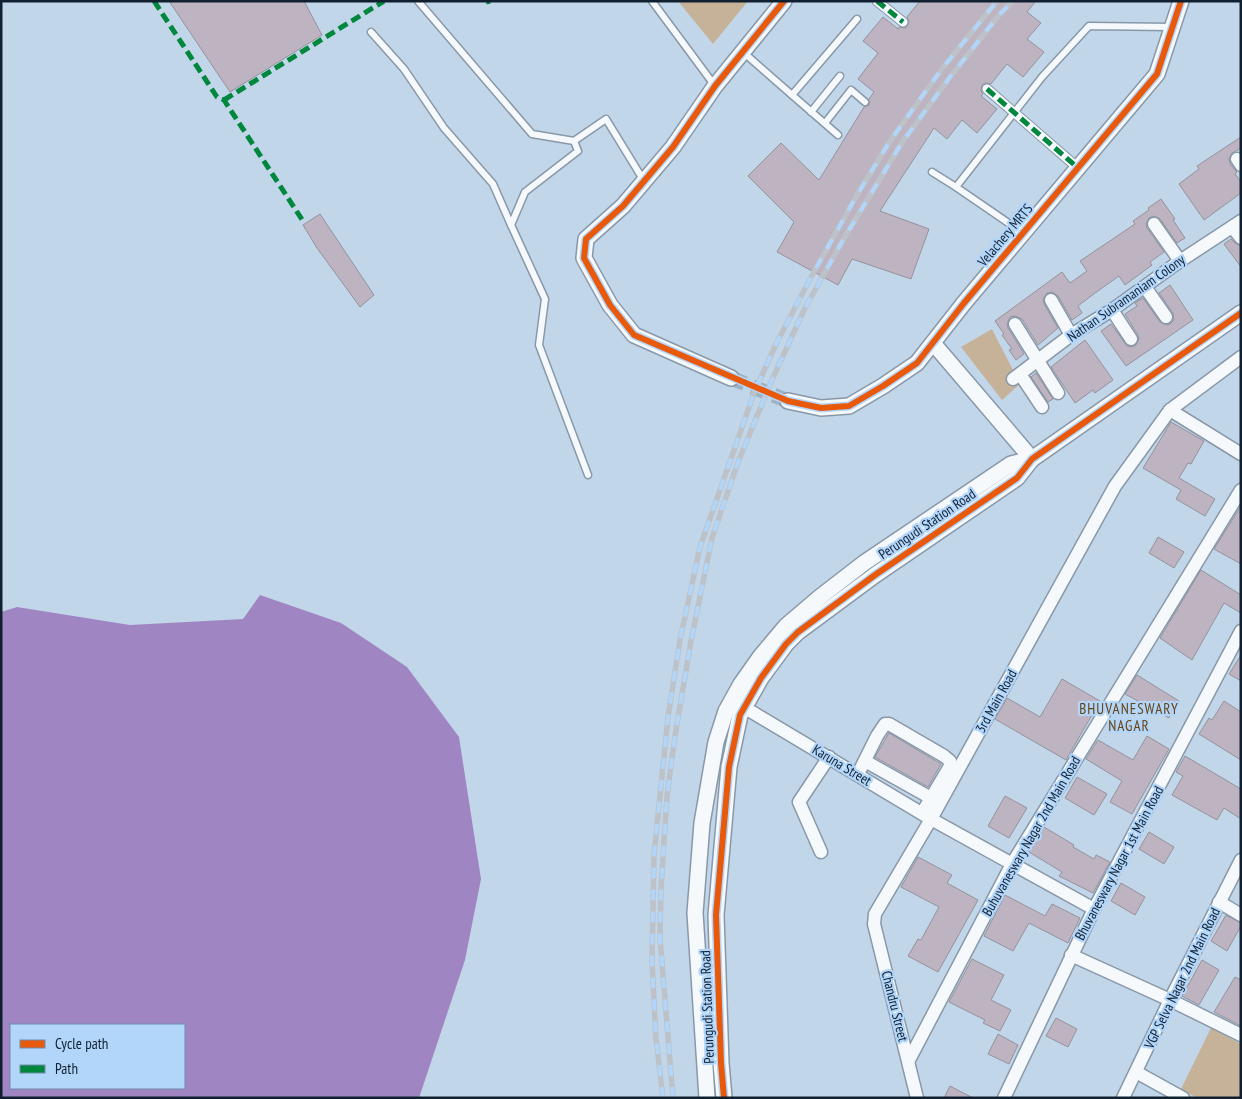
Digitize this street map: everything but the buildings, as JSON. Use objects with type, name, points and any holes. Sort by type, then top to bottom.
[{"type":"street","points":[[731,378],[634,335],[610,305],[584,258],[586,239],[623,206],[673,147],[716,86],[784,1]]},
{"type":"street","points":[[877,1],[903,22]]},
{"type":"street","name":"Velachery MRTS","points":[[788,401],[821,408],[849,406],[917,364],[1157,74],[1181,1]]},
{"type":"street","points":[[987,89],[1078,168]]},
{"type":"street","points":[[1154,224],[1180,261]]},
{"type":"street","points":[[1236,224],[1241,238]]},
{"type":"street","name":"Nathan Subramaniam Colony","points":[[1042,407],[1017,377],[1071,336],[1112,310],[1180,261],[1236,224]]},
{"type":"street","points":[[1144,287],[1166,317]]},
{"type":"street","points":[[1051,300],[1071,336]]},
{"type":"street","points":[[1112,310],[1131,339]]},
{"type":"street","name":"Perungudi Station Road","points":[[724,1098],[716,915],[729,767],[740,715],[761,678],[786,644],[798,632],[875,575],[1017,478],[1032,459],[1241,313]]},
{"type":"street","points":[[1016,324],[1058,393]]},
{"type":"street","points":[[933,343],[1032,459]]},
{"type":"street","name":"3rd Main Road","points":[[875,914],[926,816],[1114,486],[1170,410],[1241,357]]},
{"type":"street","points":[[1170,410],[1241,454]]},
{"type":"street","name":"Perungudi Station Road","points":[[707,1098],[695,914],[702,823],[716,742],[726,711],[740,684],[786,626],[834,586],[1011,464],[1032,459]]},
{"type":"street","name":"Buhuvaneswary Nagar 2nd Main Road","points":[[909,1060],[1012,864],[1241,490]]},
{"type":"street","name":"Bhuvaneswary Nagar 1st Main Road","points":[[1004,1098],[1070,955],[1241,631]]},
{"type":"street","name":"Karuna Street","points":[[752,712],[829,756],[926,816],[1094,909]]},
{"type":"street","points":[[858,774],[885,724],[889,724],[944,756],[950,761],[950,766],[931,798],[926,816]]},
{"type":"street","points":[[821,852],[799,802],[829,756]]},
{"type":"street","points":[[865,761],[931,798]]},
{"type":"street","points":[[878,786],[886,773]]},
{"type":"street","points":[[907,804],[915,789]]},
{"type":"street","name":"VGP Selva Nagar 2nd Main Road","points":[[1124,1098],[1170,1000],[1241,860]]},
{"type":"street","points":[[1219,902],[1241,915]]},
{"type":"street","name":"Chandru Street","points":[[875,914],[874,924],[917,1098]]},
{"type":"street","points":[[1070,955],[1170,1000],[1241,1035]]},
{"type":"street","points":[[1136,1072],[1183,1098]]},
{"type":"lane","points":[[418,1],[532,134],[574,141],[606,119],[644,181]]},
{"type":"lane","points":[[652,1],[716,86]]},
{"type":"lane","points":[[792,95],[857,19]]},
{"type":"lane","points":[[956,187],[1042,77],[1089,26],[1172,28]]},
{"type":"lane","points":[[371,32],[404,69],[444,128],[493,184],[544,299],[539,345],[588,475]]},
{"type":"lane","points":[[743,52],[838,135]]},
{"type":"lane","points":[[811,112],[840,76]]},
{"type":"lane","points":[[825,123],[851,90],[865,102]]},
{"type":"lane","points":[[511,225],[526,192],[578,151],[574,141]]},
{"type":"lane","points":[[932,172],[1024,233]]},
{"type":"shaded area","points":[[678,1],[748,1],[713,44]]},
{"type":"shaded area","points":[[992,329],[1020,384],[1002,400],[961,347]]},
{"type":"shaded area","points":[[260,595],[341,623],[407,667],[459,737],[481,879],[465,960],[419,1098],[1,1098],[1,612],[17,607],[130,625],[243,619]]},
{"type":"shaded area","points":[[1211,1028],[1241,1044],[1241,1098],[1197,1098],[1181,1089]]},
{"type":"tunnel","points":[[731,378],[788,401]]},
{"type":"railway","points":[[663,1098],[656,1038],[652,961],[654,855],[668,717],[680,640],[700,547],[754,393],[776,344],[810,279],[890,141],[941,70],[997,1]]},
{"type":"railway","points":[[673,1098],[660,938],[667,796],[691,641],[712,538],[737,465],[771,382],[805,308],[843,240],[901,144],[950,77],[999,15],[1013,1]]},
{"type":"marked path","points":[[154,1],[217,97],[224,100],[303,221]]},
{"type":"marked path","points":[[224,100],[384,1]]},
{"type":"marked path","points":[[486,2],[490,1]]},
{"type":"marked path","points":[[877,1],[903,22]]},
{"type":"marked path","points":[[987,89],[1078,168]]},
{"type":"cycle path","points":[[784,1],[715,86],[673,147],[623,206],[586,239],[584,258],[610,305],[634,335],[788,401],[821,408],[849,406],[917,363],[964,303],[1157,74],[1181,1]]},
{"type":"cycle path","points":[[724,1098],[716,915],[729,767],[740,715],[761,678],[786,644],[798,632],[875,575],[1017,478],[1032,459],[1241,313]]},
{"type":"district","name":"BHUVANESWARY NAGAR","points":[[1129,716]]}]
